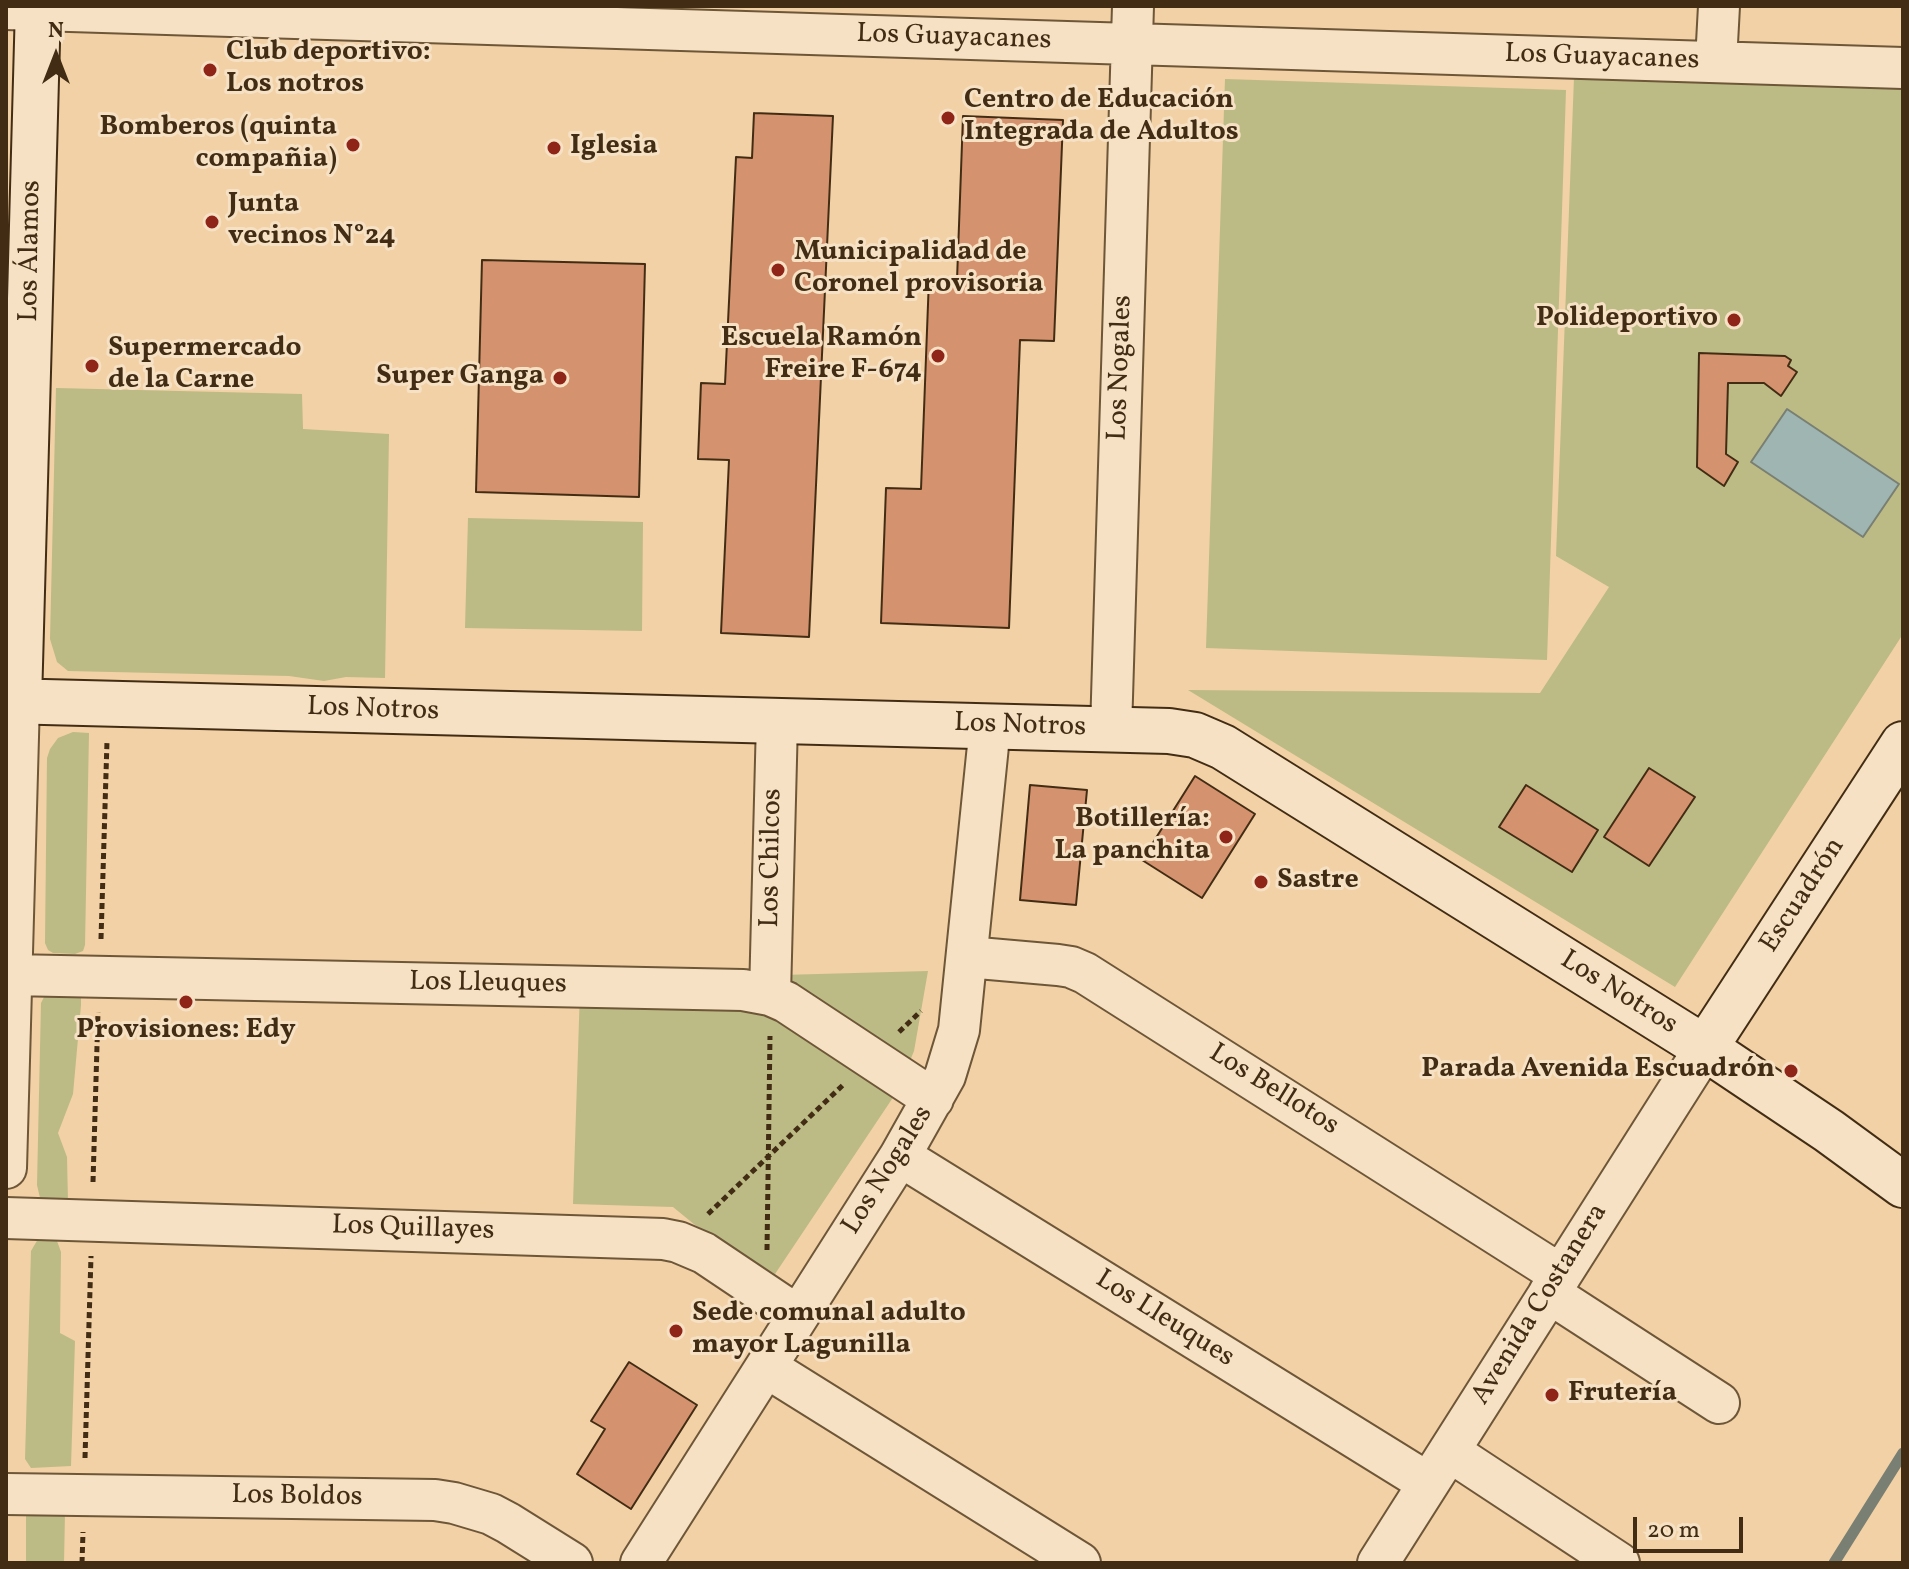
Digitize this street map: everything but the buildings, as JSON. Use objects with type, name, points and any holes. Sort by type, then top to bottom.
[{"type":"street","points":[[1716,62],[1719,6]]},
{"type":"street","name":"Los Guayacanes","points":[[27,8],[1133,25],[1716,62],[1903,68]]},
{"type":"street","name":"Los Álamos","points":[[6,1168],[11,975],[12,701],[27,8]]},
{"type":"street","name":"Los Nogales","points":[[1111,730],[1133,25]]},
{"type":"street","name":"Los Notros","points":[[12,701],[990,726],[1182,732],[1195,735],[1223,747],[1705,1048],[1903,1185]]},
{"type":"street","name":"Los Chilcos","points":[[770,995],[777,721]]},
{"type":"street","name":"Los Nogales","points":[[641,1563],[766,1367],[782,1306],[900,1156],[945,1076],[959,1030],[990,726]]},
{"type":"street","name":"Escuadrón","points":[[1705,1048],[1903,744]]},
{"type":"street","name":"Los Bellotos","points":[[967,957],[1058,965],[1085,973],[1555,1284],[1719,1403]]},
{"type":"street","name":"Los Lleuques","points":[[11,975],[743,990],[770,995],[786,1002],[933,1099]]},
{"type":"street","name":"Avenida Costanera","points":[[1378,1563],[1705,1048]]},
{"type":"street","name":"Los Lleuques","points":[[900,1156],[1439,1467],[1619,1563]]},
{"type":"street","name":"Los Quillayes","points":[[6,1218],[632,1237],[678,1242],[704,1253],[782,1306]]},
{"type":"street","points":[[766,1367],[1080,1563]]},
{"type":"street","name":"Los Boldos","points":[[6,1494],[454,1503],[508,1523],[572,1563]]},
{"type":"path","points":[[82,1563],[108,704]]},
{"type":"path","points":[[770,995],[768,1156],[782,1306]]},
{"type":"path","points":[[678,1242],[923,1009]]},
{"type":"shaded area","name":"Polideportivo","points":[[1574,77],[1903,84],[1903,634],[1675,987],[1188,690],[1540,693],[1609,587],[1556,556]]},
{"type":"shaded area","points":[[1225,79],[1566,90],[1547,660],[1206,648]]},
{"type":"shaded area","points":[[56,388],[302,394],[303,429],[389,434],[385,678],[346,677],[324,681],[289,676],[68,671],[57,662],[50,639]]},
{"type":"shaded area","points":[[468,518],[643,522],[642,631],[465,628]]},
{"type":"shaded area","points":[[73,732],[89,733],[85,945],[83,951],[75,954],[53,953],[45,943],[47,758],[58,738]]},
{"type":"shaded area","points":[[928,971],[914,1051],[898,1090],[775,1274],[695,1225],[673,1207],[573,1204],[580,990],[782,975]]},
{"type":"shaded area","points":[[51,991],[73,992],[81,997],[81,1005],[73,1094],[58,1133],[67,1157],[68,1202],[45,1204],[37,1185],[41,1003]]},
{"type":"shaded area","points":[[38,1239],[57,1241],[61,1252],[60,1333],[75,1341],[71,1466],[31,1468],[25,1459],[31,1251]]},
{"type":"shaded area","points":[[36,1511],[65,1513],[64,1563],[26,1563],[26,1515]]},
{"type":"water","points":[[1787,409],[1899,484],[1863,537],[1751,462]]},
{"type":"waterway","points":[[1834,1563],[1903,1453]]},
{"type":"place","name":"Club deportivo: Los notros","points":[[210,70]]},
{"type":"place","name":"Centro de Educación Integrada de Adultos","points":[[948,118]]},
{"type":"place","name":"Bomberos (quinta compañia)","points":[[353,145]]},
{"type":"place","name":"Iglesia","points":[[554,148]]},
{"type":"place","name":"Junta vecinos N°24","points":[[212,222]]},
{"type":"place","name":"Municipalidad de Coronel provisoria","points":[[778,270]]},
{"type":"place","name":"Polideportivo","points":[[1734,320]]},
{"type":"place","name":"Escuela Ramón Freire F-674","points":[[938,356]]},
{"type":"place","name":"Supermercado de la Carne","points":[[92,366]]},
{"type":"place","name":"Super Ganga","points":[[560,378]]},
{"type":"place","name":"Botillería: La panchita","points":[[1226,837]]},
{"type":"place","name":"Sastre","points":[[1261,882]]},
{"type":"place","name":"Provisiones: Edy","points":[[186,1002]]},
{"type":"place","name":"Parada Avenida Escuadrón","points":[[1791,1071]]},
{"type":"place","name":"Sede comunal adulto mayor Lagunilla","points":[[676,1331]]},
{"type":"place","name":"Frutería","points":[[1552,1395]]}]
